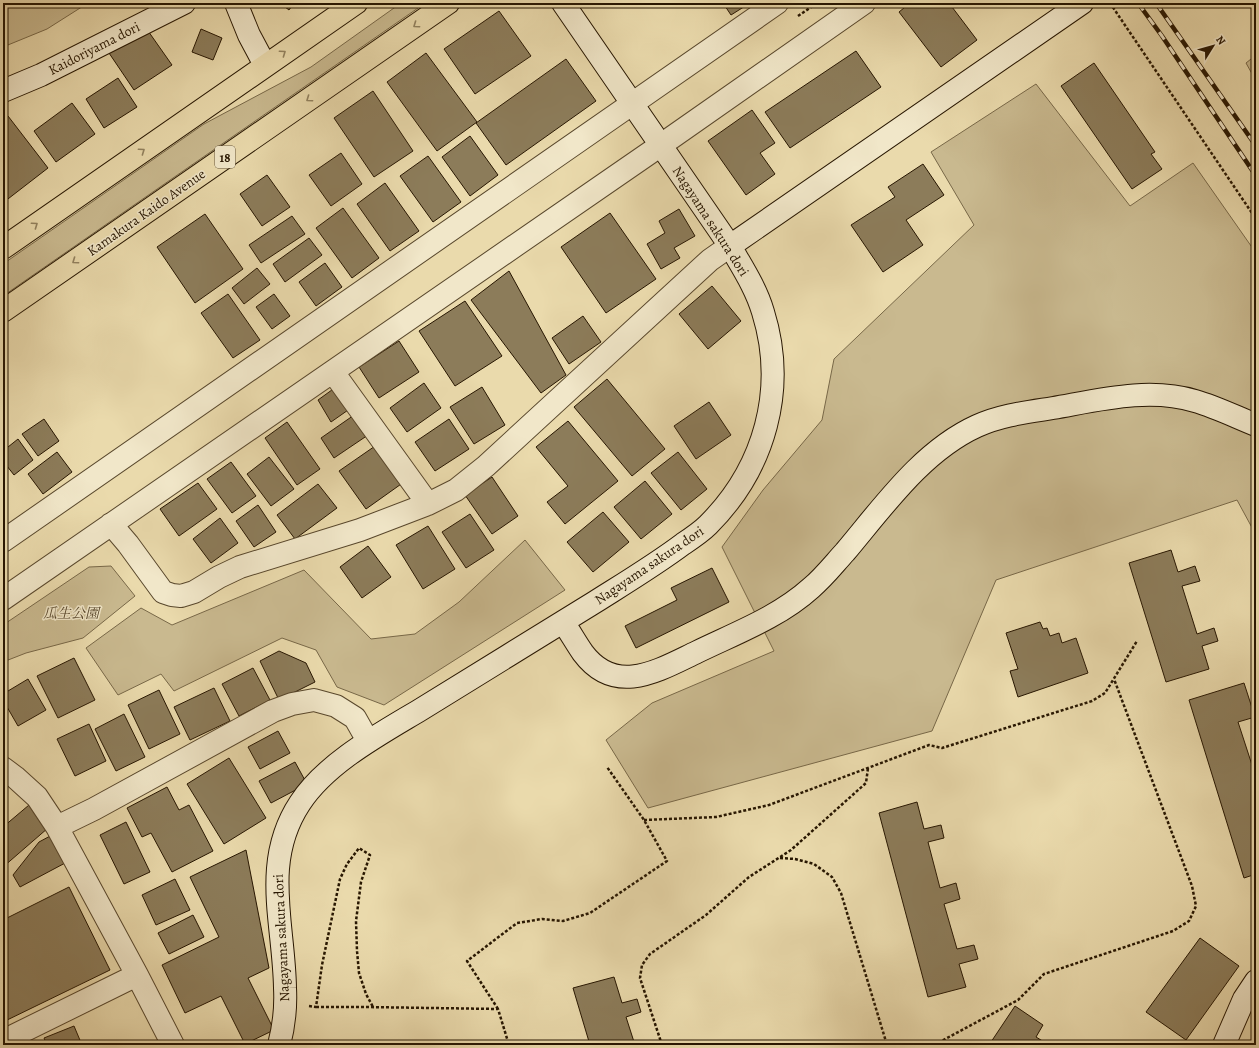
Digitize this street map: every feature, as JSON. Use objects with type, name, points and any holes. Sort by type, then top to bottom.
[{"type":"main road","points":[[3,248],[356,3]]},
{"type":"main road","name":"Kamakura Kaido Avenue","points":[[3,311],[448,3]]},
{"type":"street","name":"Kaidoriyama dori","points":[[3,91],[41,75],[184,3]]},
{"type":"street","points":[[236,3],[249,35],[265,66]]},
{"type":"street","name":"Nagayama sakura dori","points":[[279,1045],[284,1025],[285,985],[276,873],[281,844],[300,802],[332,768],[368,741],[666,557],[707,527],[739,487],[754,462],[763,436],[772,386],[773,360],[769,333],[762,309],[749,279],[730,246],[563,3]]},
{"type":"street","points":[[3,541],[777,3]]},
{"type":"street","points":[[3,599],[661,145],[864,3]]},
{"type":"street","points":[[111,524],[164,592],[181,596],[194,592],[219,577],[240,567],[360,530],[428,504],[456,490],[486,466],[710,260],[1082,3]]},
{"type":"street","points":[[333,372],[428,504]]},
{"type":"street","points":[[563,622],[584,654],[604,671],[616,676],[627,678],[651,674],[768,618],[811,589],[826,574],[901,486],[930,456],[948,443],[977,426],[997,418],[1120,396],[1145,394],[1194,400],[1256,425]]},
{"type":"street","points":[[57,827],[94,809],[273,711],[292,704],[314,700],[336,706],[355,718],[368,741]]},
{"type":"street","points":[[3,768],[15,776],[37,797],[57,827],[173,1045]]},
{"type":"street","points":[[3,1041],[137,975]]},
{"type":"street","points":[[1224,1045],[1244,999],[1256,981]]},
{"type":"path","points":[[1110,3],[1256,219]]},
{"type":"path","points":[[644,820],[716,816],[769,805],[929,745],[942,748],[1092,701],[1105,693],[1137,640]]},
{"type":"path","points":[[934,1045],[1018,1000],[1044,974],[1173,931],[1189,921],[1196,906],[1192,886],[1114,679]]},
{"type":"path","points":[[509,1045],[498,1008],[466,961],[517,923],[542,919],[563,921],[590,913],[667,861],[644,820],[607,767]]},
{"type":"path","points":[[662,1045],[640,978],[642,965],[650,954],[706,915],[749,876],[791,850],[866,783],[868,768]]},
{"type":"path","points":[[316,1007],[322,965],[340,879],[347,864],[359,848],[370,855],[361,882],[356,921],[357,951],[359,973],[366,994],[373,1007]]},
{"type":"path","points":[[779,858],[796,859],[814,864],[832,877],[840,893],[887,1045]]},
{"type":"path","points":[[303,1005],[316,1007],[498,1008]]},
{"type":"green space","points":[[3,3],[88,3],[47,29],[3,47]]},
{"type":"green space","points":[[401,3],[414,3],[418,8],[3,296],[3,264],[204,124],[311,67]]},
{"type":"green space","points":[[1256,55],[1256,81],[1246,63]]},
{"type":"green space","points":[[1036,84],[1130,206],[1193,163],[1256,253],[1256,535],[1237,500],[996,580],[932,731],[648,808],[606,740],[652,703],[774,651],[722,547],[763,490],[822,420],[834,359],[974,225],[931,152]]},
{"type":"green space","points":[[525,540],[565,590],[384,705],[337,687],[316,650],[282,638],[174,691],[161,674],[118,695],[86,648],[141,608],[172,625],[304,570],[371,639],[415,634],[459,602]]},
{"type":"green space","name":"瓜生公園","points":[[111,566],[135,596],[83,638],[26,653],[3,662],[3,625],[89,567]]},
{"type":"building","points":[[280,3],[294,3],[289,10]]},
{"type":"building","points":[[723,3],[750,3],[731,15]]},
{"type":"building","points":[[910,3],[949,3],[977,40],[941,67],[899,12]]},
{"type":"building","points":[[499,11],[531,56],[475,94],[444,49]]},
{"type":"building","points":[[146,28],[172,65],[134,90],[109,53]]},
{"type":"building","points":[[201,29],[222,38],[213,60],[192,52]]},
{"type":"building","points":[[856,51],[881,87],[790,148],[765,112]]},
{"type":"building","points":[[426,53],[477,122],[437,151],[387,82]]},
{"type":"building","points":[[566,59],[596,101],[506,165],[476,123]]},
{"type":"building","points":[[1094,63],[1155,152],[1151,154],[1162,169],[1132,189],[1061,86]]},
{"type":"building","points":[[118,78],[137,107],[104,128],[86,99]]},
{"type":"building","points":[[373,91],[413,151],[374,177],[334,118]]},
{"type":"building","points":[[72,103],[95,134],[56,162],[34,131]]},
{"type":"building","points":[[752,110],[775,143],[760,153],[775,174],[746,195],[708,141]]},
{"type":"building","points":[[8,116],[48,168],[4,202],[3,119]]},
{"type":"building","points":[[470,136],[498,175],[470,196],[442,157]]},
{"type":"building","points":[[341,153],[362,184],[331,206],[309,175]]},
{"type":"building","points":[[428,156],[461,202],[433,222],[400,176]]},
{"type":"building","points":[[923,164],[944,195],[906,220],[923,245],[883,272],[851,225],[895,197],[888,187]]},
{"type":"building","points":[[267,175],[290,207],[262,226],[240,194]]},
{"type":"building","points":[[385,183],[419,231],[390,251],[357,204]]},
{"type":"building","points":[[343,208],[379,258],[352,278],[316,228]]},
{"type":"building","points":[[679,209],[695,236],[674,248],[680,258],[661,269],[647,244],[665,233],[659,221]]},
{"type":"building","points":[[610,213],[656,279],[606,313],[561,247]]},
{"type":"building","points":[[205,214],[243,269],[195,303],[157,247]]},
{"type":"building","points":[[292,216],[305,234],[261,263],[249,245]]},
{"type":"building","points":[[309,238],[322,255],[285,282],[273,264]]},
{"type":"building","points":[[325,263],[342,287],[316,306],[299,282]]},
{"type":"building","points":[[257,268],[270,284],[244,304],[232,288]]},
{"type":"building","points":[[509,271],[566,375],[541,393],[471,300]]},
{"type":"building","points":[[712,286],[741,321],[708,349],[679,314]]},
{"type":"building","points":[[228,294],[260,340],[233,358],[201,313]]},
{"type":"building","points":[[274,294],[290,316],[272,329],[256,307]]},
{"type":"building","points":[[465,301],[502,356],[455,386],[419,331]]},
{"type":"building","points":[[583,316],[601,342],[569,364],[552,338]]},
{"type":"building","points":[[399,341],[419,372],[379,398],[359,367]]},
{"type":"building","points":[[607,379],[665,449],[632,476],[574,407]]},
{"type":"building","points":[[424,383],[441,408],[407,432],[390,408]]},
{"type":"building","points":[[336,387],[351,408],[331,422],[318,400]]},
{"type":"building","points":[[482,387],[505,425],[474,444],[450,407]]},
{"type":"building","points":[[709,402],[731,435],[696,459],[674,426]]},
{"type":"building","points":[[357,413],[371,433],[334,458],[321,438]]},
{"type":"building","points":[[44,419],[59,441],[38,456],[22,434]]},
{"type":"building","points":[[449,419],[469,449],[435,471],[415,442]]},
{"type":"building","points":[[568,421],[618,481],[565,524],[547,502],[568,486],[536,447]]},
{"type":"building","points":[[287,422],[320,469],[297,485],[265,438]]},
{"type":"building","points":[[18,439],[33,460],[14,475],[3,461],[3,451]]},
{"type":"building","points":[[378,444],[404,482],[366,509],[339,471]]},
{"type":"building","points":[[57,452],[72,472],[43,494],[28,474]]},
{"type":"building","points":[[678,452],[707,489],[681,510],[651,473]]},
{"type":"building","points":[[269,457],[294,489],[271,506],[247,474]]},
{"type":"building","points":[[231,462],[256,496],[232,513],[207,479]]},
{"type":"building","points":[[492,477],[518,516],[492,534],[465,495]]},
{"type":"building","points":[[645,481],[672,514],[641,539],[614,507]]},
{"type":"building","points":[[198,483],[217,509],[179,536],[160,509]]},
{"type":"building","points":[[318,484],[337,508],[295,539],[277,515]]},
{"type":"building","points":[[258,505],[276,532],[254,547],[236,521]]},
{"type":"building","points":[[603,512],[629,542],[593,572],[567,542]]},
{"type":"building","points":[[470,514],[494,550],[466,568],[442,532]]},
{"type":"building","points":[[220,518],[238,543],[211,563],[193,539]]},
{"type":"building","points":[[428,526],[455,569],[423,589],[396,545]]},
{"type":"building","points":[[368,546],[391,577],[362,598],[340,567]]},
{"type":"building","points":[[1171,550],[1178,572],[1195,566],[1200,581],[1182,586],[1197,634],[1214,628],[1218,641],[1202,646],[1209,669],[1166,682],[1129,563]]},
{"type":"building","points":[[712,568],[729,602],[636,648],[625,626],[677,600],[671,588]]},
{"type":"building","points":[[1040,622],[1043,629],[1047,628],[1050,636],[1059,633],[1062,643],[1076,638],[1088,673],[1018,697],[1010,671],[1018,669],[1006,633]]},
{"type":"building","points":[[279,651],[306,663],[315,682],[279,700],[260,661]]},
{"type":"building","points":[[74,658],[95,700],[58,718],[37,676]]},
{"type":"building","points":[[253,668],[270,700],[239,716],[222,684]]},
{"type":"building","points":[[28,679],[46,710],[18,726],[3,700],[3,694]]},
{"type":"building","points":[[1244,683],[1255,717],[1238,722],[1253,768],[1256,767],[1256,874],[1244,878],[1189,700]]},
{"type":"building","points":[[214,688],[230,721],[190,740],[174,707]]},
{"type":"building","points":[[159,690],[180,734],[149,749],[128,705]]},
{"type":"building","points":[[124,714],[145,757],[116,771],[95,729]]},
{"type":"building","points":[[89,724],[106,761],[75,776],[57,739]]},
{"type":"building","points":[[278,731],[290,753],[260,769],[248,747]]},
{"type":"building","points":[[229,758],[266,818],[224,844],[187,784]]},
{"type":"building","points":[[295,762],[307,784],[271,803],[259,781]]},
{"type":"building","points":[[167,787],[179,810],[189,805],[213,851],[172,872],[151,833],[142,837],[127,808]]},
{"type":"building","points":[[917,802],[924,829],[941,825],[944,838],[928,842],[940,888],[956,883],[960,899],[944,904],[957,949],[974,945],[978,959],[959,964],[966,987],[928,997],[879,813]]},
{"type":"building","points":[[29,805],[48,828],[3,867],[3,827]]},
{"type":"building","points":[[126,822],[150,872],[124,884],[100,835]]},
{"type":"building","points":[[52,835],[67,862],[20,887],[13,875],[39,842]]},
{"type":"building","points":[[246,850],[269,968],[248,978],[274,1030],[245,1044],[221,996],[185,1013],[162,965],[219,937],[190,877]]},
{"type":"building","points":[[175,879],[190,910],[156,925],[142,895]]},
{"type":"building","points":[[69,887],[110,970],[3,1022],[3,920]]},
{"type":"building","points":[[193,915],[204,937],[169,954],[158,933]]},
{"type":"building","points":[[1200,938],[1239,966],[1186,1040],[1146,1012]]},
{"type":"building","points":[[614,977],[622,1003],[637,999],[641,1012],[626,1017],[635,1045],[590,1045],[573,988]]},
{"type":"building","points":[[1015,1006],[1043,1025],[1036,1037],[1049,1045],[989,1045]]},
{"type":"building","points":[[74,1026],[82,1045],[47,1045],[44,1038]]},
{"type":"railway","points":[[1138,3],[1162,36],[1256,176]]},
{"type":"railway","points":[[1156,3],[1256,146]]}]
